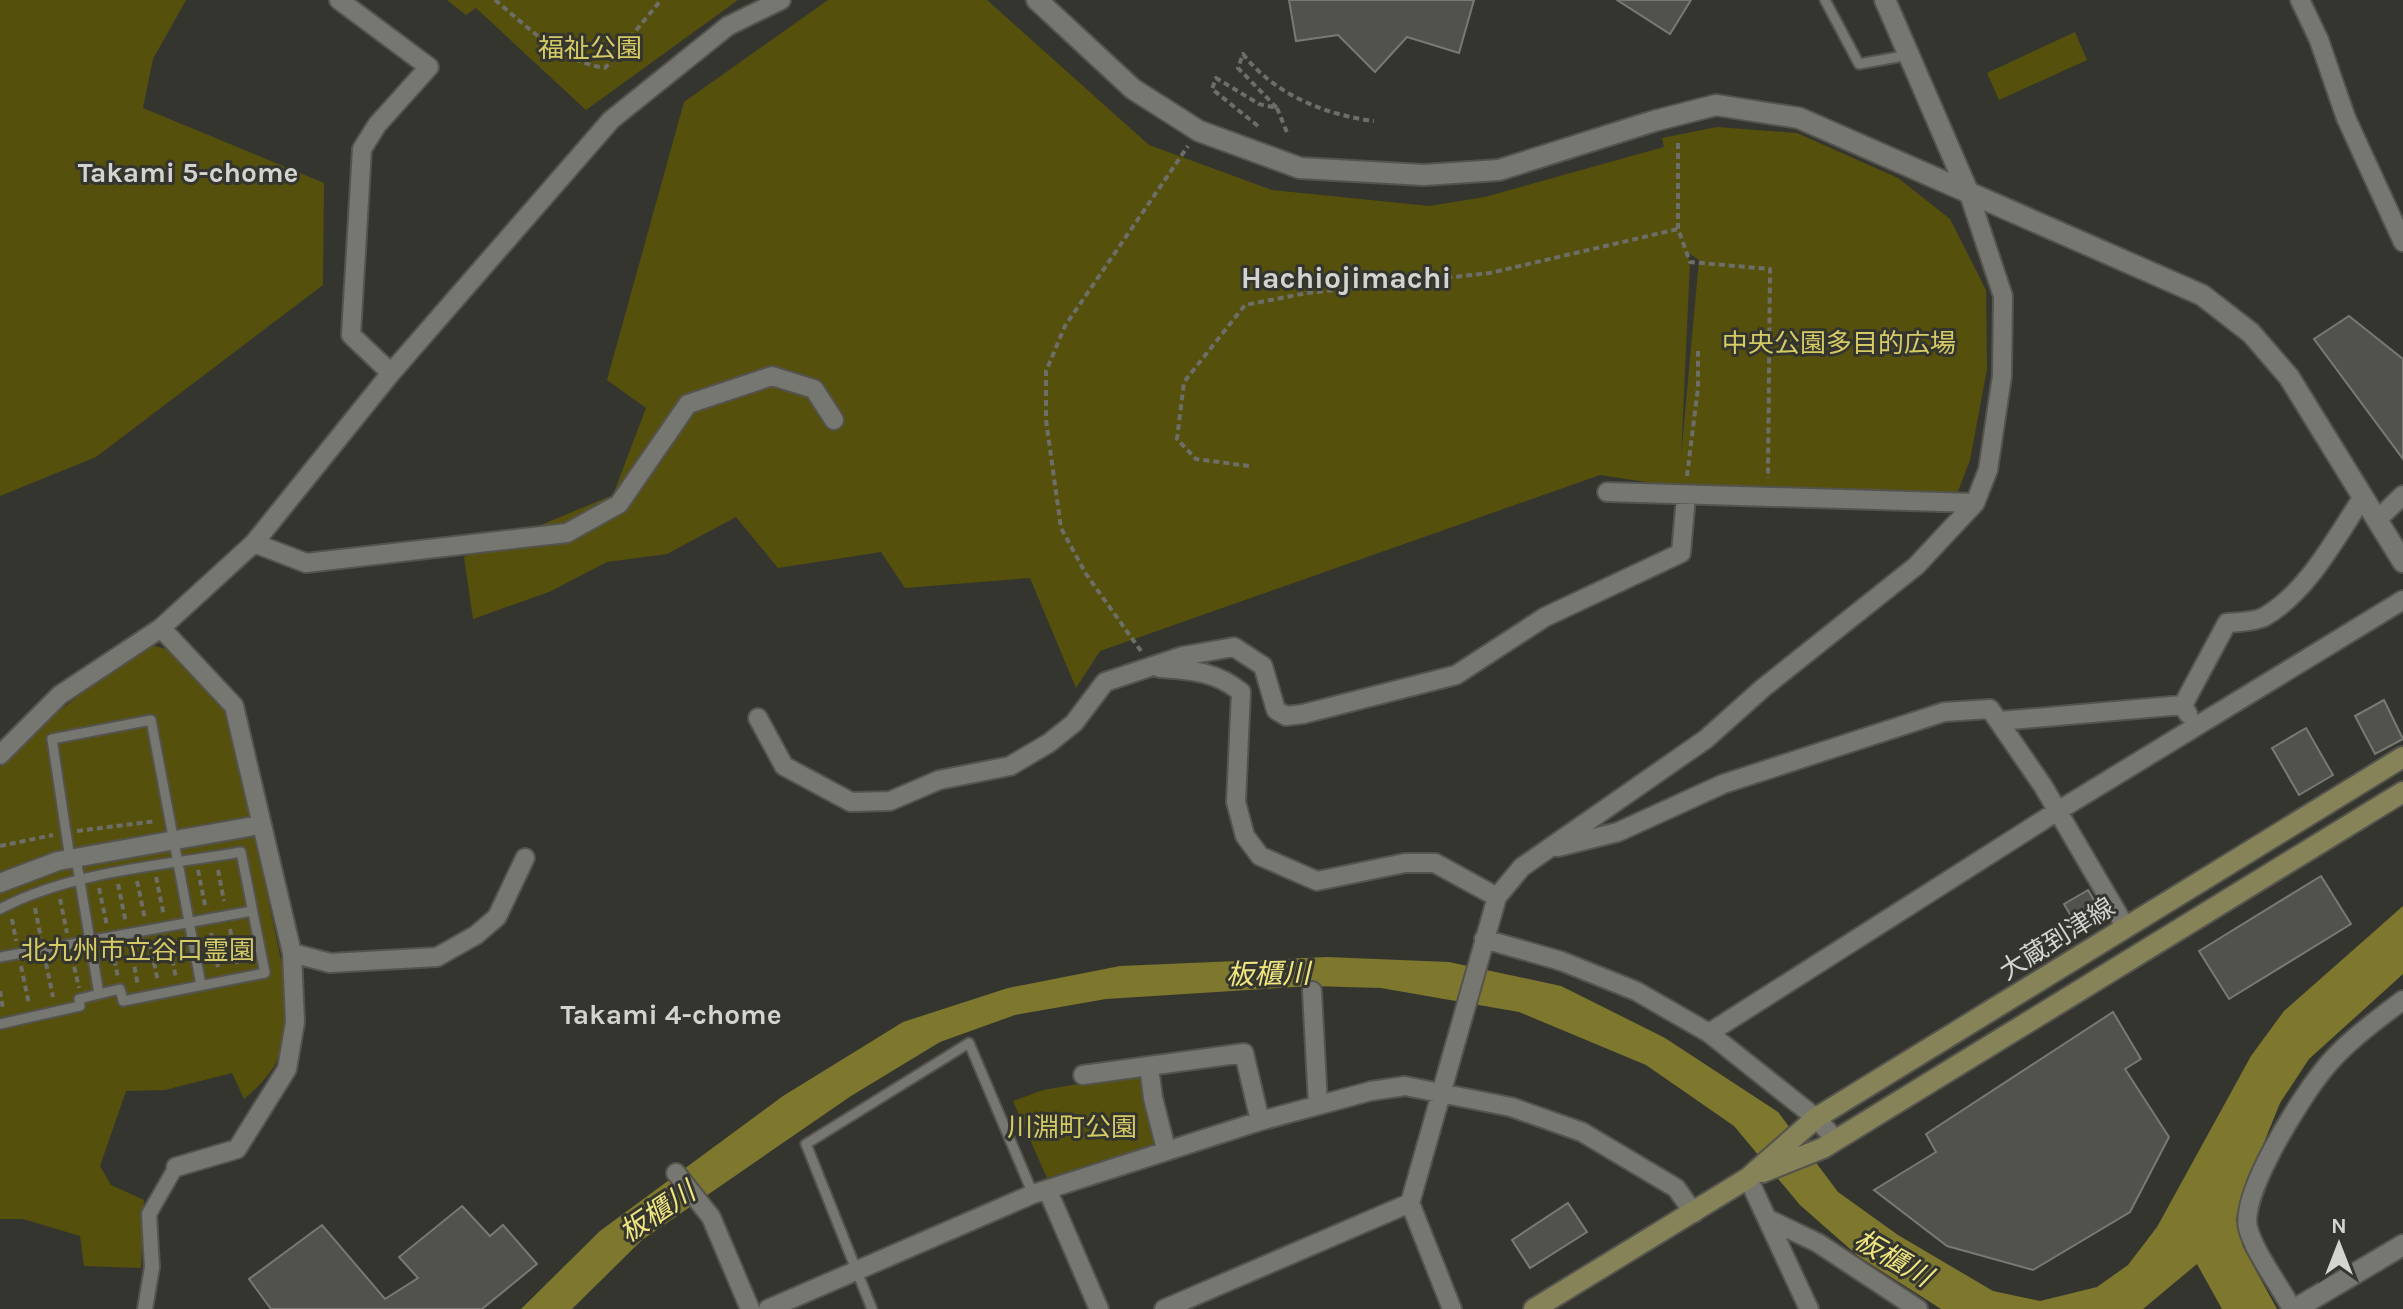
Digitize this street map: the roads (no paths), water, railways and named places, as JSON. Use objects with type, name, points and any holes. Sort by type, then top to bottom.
[{"type":"main road","name":"大蔵到津線","points":[[1534,1309],[1748,1178],[1810,1123],[2403,757]]},
{"type":"main road","name":"大蔵到津線","points":[[1748,1178],[1830,1144],[2403,792]]},
{"type":"street","points":[[339,0],[429,67],[377,125],[362,149],[351,335],[391,373]]},
{"type":"street","points":[[0,755],[60,695],[161,628],[254,543],[391,373],[611,120],[728,26],[781,0]]},
{"type":"street","points":[[1037,0],[1133,89],[1199,131],[1300,168],[1424,175],[1499,170],[1654,121],[1716,105],[1799,118],[2202,295],[2251,333],[2289,377],[2403,562]]},
{"type":"street","points":[[1452,1309],[1410,1203],[1497,897],[1522,867],[1706,739],[1763,688],[1916,566],[1975,503],[1988,470],[2002,376],[2003,296],[1969,194],[1885,0]]},
{"type":"street","points":[[2300,0],[2319,40],[2346,118],[2403,242]]},
{"type":"street","points":[[254,543],[306,563],[567,533],[619,504],[688,404],[772,376],[814,389],[834,420]]},
{"type":"street","points":[[1607,492],[1686,497],[1975,503]]},
{"type":"street","points":[[2378,519],[2403,495]]},
{"type":"street","points":[[758,718],[784,766],[851,802],[890,801],[939,780],[1010,766],[1049,743],[1074,723],[1105,682],[1183,656],[1234,647],[1263,666],[1276,710],[1286,716],[1456,675],[1545,617],[1681,553],[1686,497]]},
{"type":"street","points":[[2183,705],[2227,623],[2261,619],[2279,606],[2311,572],[2363,497]]},
{"type":"street","points":[[1709,1033],[2056,812],[2403,600]]},
{"type":"street","points":[[145,1309],[152,1267],[149,1214],[176,1167],[237,1149],[287,1069],[295,1022],[292,953],[234,706],[161,628]]},
{"type":"street","points":[[1154,668],[1191,670],[1223,678],[1241,692],[1236,802],[1245,836],[1260,856],[1317,881],[1405,863],[1435,863],[1497,897]]},
{"type":"street","points":[[2000,721],[2183,705]]},
{"type":"street","points":[[2183,705],[2196,727]]},
{"type":"street","points":[[1548,850],[1618,832],[1723,784],[1944,712],[1990,709],[2125,926]]},
{"type":"street","points":[[0,883],[73,858],[260,825]]},
{"type":"street","points":[[292,953],[330,963],[437,957],[476,935],[497,917],[525,858]]},
{"type":"street","points":[[1482,944],[1561,961],[1636,991],[1709,1033],[1830,1144]]},
{"type":"street","points":[[1312,991],[1318,1105]]},
{"type":"street","points":[[2403,1000],[2354,1038],[2320,1074],[2265,1167],[2250,1200],[2248,1228],[2293,1309],[2403,1245]]},
{"type":"street","points":[[1083,1075],[1244,1053],[1260,1121]]},
{"type":"street","points":[[1149,1066],[1153,1098],[1166,1149]]},
{"type":"street","points":[[768,1309],[1041,1192],[1260,1121],[1405,1086],[1511,1107],[1582,1132],[1676,1188],[1694,1213]]},
{"type":"street","points":[[676,1173],[711,1217],[750,1309]]},
{"type":"street","points":[[1748,1178],[1809,1309]]},
{"type":"street","points":[[1041,1192],[1099,1309]]},
{"type":"street","points":[[1164,1309],[1410,1203]]},
{"type":"street","points":[[1770,1220],[1818,1243],[1918,1309]]},
{"type":"lane","points":[[1825,0],[1859,64],[1909,55]]},
{"type":"lane","points":[[99,994],[52,739],[151,720],[201,985]]},
{"type":"lane","points":[[0,909],[18,898],[80,881],[241,852],[265,973],[123,1001],[120,989],[79,999],[80,1006],[0,1024]]},
{"type":"lane","points":[[0,957],[252,911]]},
{"type":"lane","points":[[872,1309],[806,1144],[969,1043],[1041,1192]]},
{"type":"water","name":"板櫃川","points":[[2403,906],[2403,974],[2309,1059],[2280,1103],[2246,1187],[2236,1219],[2243,1247],[2277,1309],[2222,1309],[2197,1264],[2143,1309],[1941,1309],[1858,1256],[1800,1205],[1734,1126],[1646,1065],[1519,1012],[1381,988],[1311,986],[1106,999],[1015,1015],[940,1042],[851,1096],[642,1240],[572,1309],[521,1309],[600,1231],[783,1096],[903,1022],[1008,988],[1120,966],[1327,957],[1449,962],[1561,986],[1665,1038],[1778,1112],[1838,1192],[1898,1235],[1993,1291],[2040,1301],[2097,1287],[2128,1265],[2157,1227],[2251,1056],[2284,1011]]},
{"type":"district","name":"Takami 5-chome","points":[[188,172]]},
{"type":"district","name":"Hachiojimachi","points":[[1346,278]]},
{"type":"district","name":"Takami 4-chome","points":[[671,1014]]},
{"type":"park label","name":"福祉公園","points":[[590,48]]},
{"type":"park label","name":"中央公園多目的広場","points":[[1839,343]]},
{"type":"park label","name":"北九州市立谷口霊園","points":[[138,950]]},
{"type":"park label","name":"川淵町公園","points":[[1072,1127]]}]
